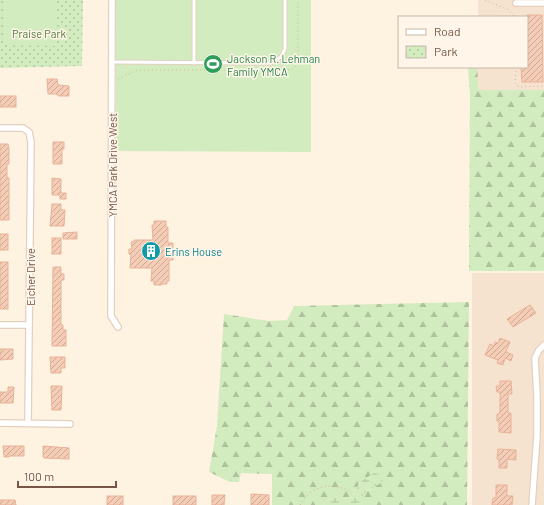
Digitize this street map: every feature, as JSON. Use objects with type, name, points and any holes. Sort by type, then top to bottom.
[{"type":"street","name":"YMCA Park Drive West","points":[[112,0],[111,316],[118,327]]},
{"type":"street","points":[[516,3],[544,3]]},
{"type":"street","name":"Eicher Drive","points":[[0,128],[23,128],[29,132],[31,142],[28,422]]},
{"type":"street","points":[[0,325],[29,325]]},
{"type":"street","points":[[532,505],[537,436],[535,358],[539,350],[544,345]]},
{"type":"street","points":[[0,423],[28,422],[70,424]]},
{"type":"lane","points":[[194,0],[194,63]]},
{"type":"lane","points":[[112,62],[271,63],[281,57],[285,49],[284,0]]},
{"type":"path","points":[[485,0],[509,10],[513,16]]},
{"type":"path","points":[[516,68],[516,85],[520,87],[544,86]]},
{"type":"path","points":[[300,505],[311,491],[321,487],[343,488],[352,492]]},
{"type":"shaded area","points":[[478,0],[544,0],[544,90],[479,90],[477,68],[528,68],[528,16],[478,16]]},
{"type":"shaded area","points":[[472,273],[544,273],[544,505],[472,505]]},
{"type":"green space","name":"Praise Park","points":[[0,0],[83,0],[82,66],[0,68]]},
{"type":"green space","points":[[4,0],[56,0],[56,46],[5,45]]},
{"type":"green space","name":"Jackson R. Lehman Family YMCA","points":[[116,0],[311,0],[311,152],[116,151]]},
{"type":"green space","points":[[468,68],[477,68],[479,90],[544,90],[544,271],[469,271],[470,95]]},
{"type":"green space","points":[[469,302],[467,505],[362,505],[360,499],[363,493],[371,489],[360,482],[349,499],[331,498],[324,505],[272,505],[272,474],[241,473],[239,482],[230,482],[209,472],[217,426],[224,314],[269,321],[287,320],[294,306]]},
{"type":"green space","points":[[374,473],[383,475],[382,482],[364,494],[361,501],[362,505],[324,505],[331,498],[349,499],[360,482]]},
{"type":"building","points":[[542,15],[543,82],[522,82],[521,68],[528,68],[527,16]]},
{"type":"building","points":[[47,79],[57,79],[58,85],[69,86],[69,96],[48,94]]},
{"type":"building","points":[[0,96],[16,96],[16,107],[0,107]]},
{"type":"building","points":[[53,142],[64,142],[64,149],[62,149],[62,164],[53,164]]},
{"type":"building","points":[[0,144],[8,144],[9,149],[7,178],[9,178],[9,220],[0,220]]},
{"type":"building","points":[[52,178],[61,179],[61,193],[66,193],[66,199],[60,199],[60,195],[52,195]]},
{"type":"building","points":[[52,204],[61,204],[61,210],[65,210],[64,226],[50,226]]},
{"type":"building","name":"Erins House","points":[[154,221],[166,221],[166,227],[168,227],[168,243],[173,243],[173,260],[169,260],[169,281],[167,281],[167,284],[162,285],[154,285],[154,281],[151,281],[152,268],[130,268],[131,255],[129,254],[129,249],[132,249],[131,242],[134,242],[134,240],[153,240],[152,225],[154,225]]},
{"type":"building","points":[[77,232],[77,239],[63,239],[63,233]]},
{"type":"building","points":[[0,234],[8,234],[8,250],[0,250]]},
{"type":"building","points":[[52,238],[61,238],[61,254],[52,254]]},
{"type":"building","points":[[0,262],[8,262],[8,309],[0,309]]},
{"type":"building","points":[[53,267],[61,267],[61,274],[64,274],[64,280],[61,281],[61,325],[63,325],[63,330],[66,330],[66,346],[52,346]]},
{"type":"building","points":[[530,305],[536,313],[513,327],[507,319]]},
{"type":"building","points":[[500,338],[510,342],[506,352],[513,355],[511,361],[505,358],[503,365],[497,363],[498,360],[485,355],[490,344],[494,346],[495,342],[498,343]]},
{"type":"building","points":[[0,349],[13,349],[13,359],[0,360]]},
{"type":"building","points":[[50,357],[65,357],[65,368],[61,368],[61,373],[51,373]]},
{"type":"building","points":[[500,381],[511,381],[512,394],[508,394],[508,413],[511,413],[511,433],[499,432],[499,421],[497,421],[497,414],[499,414],[500,411],[500,392],[497,392],[496,386],[500,386]]},
{"type":"building","points":[[51,386],[62,386],[61,410],[52,410]]},
{"type":"building","points":[[8,387],[14,387],[13,403],[0,403],[0,392],[8,392]]},
{"type":"building","points":[[3,446],[24,446],[24,456],[4,457]]},
{"type":"building","points":[[43,446],[69,448],[69,459],[44,458]]},
{"type":"building","points":[[498,449],[516,450],[516,460],[507,459],[507,468],[499,468],[499,459],[497,459]]},
{"type":"building","points":[[496,485],[507,485],[507,496],[513,496],[512,505],[492,505],[493,498],[496,498]]},
{"type":"building","points":[[251,494],[269,495],[269,505],[251,505]]},
{"type":"building","points":[[212,495],[225,495],[224,505],[212,505]]},
{"type":"building","points":[[107,496],[123,496],[123,505],[107,505]]},
{"type":"building","points":[[173,496],[196,496],[196,505],[173,505]]},
{"type":"building","points":[[0,500],[15,500],[16,505],[0,505]]},
{"type":"place","name":"Jackson R. Lehman Family YMCA","points":[[213,64]]},
{"type":"place","name":"Erins House","points":[[151,251]]}]
